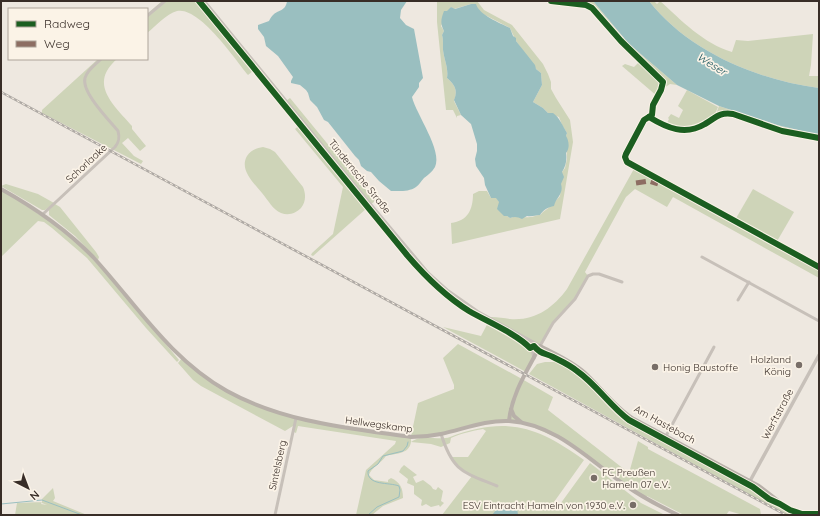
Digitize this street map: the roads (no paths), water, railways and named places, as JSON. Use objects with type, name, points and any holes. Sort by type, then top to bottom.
[{"type":"main road","name":"Hellwegskamp","points":[[1,189],[43,214],[70,235],[88,252],[164,340],[182,358],[203,375],[253,404],[296,418],[318,423],[423,437],[441,434],[477,424],[508,421],[523,423],[534,426],[556,436],[581,452],[624,485],[676,514]]},
{"type":"main road","points":[[508,421],[510,408],[518,388],[540,346]]},
{"type":"main road","name":"Am Hastebach","points":[[540,346],[584,372],[614,404],[628,415],[750,481],[790,510],[802,514],[819,514]]},
{"type":"main road","points":[[510,408],[514,416],[523,423]]},
{"type":"street","points":[[148,15],[165,1]]},
{"type":"street","name":"Tündernsche Straße","points":[[204,1],[390,229],[428,273],[460,300],[540,346]]},
{"type":"street","name":"Schorlaake","points":[[43,214],[119,142],[118,131],[88,94],[84,86],[84,80],[87,74],[100,60]]},
{"type":"street","points":[[702,257],[819,320]]},
{"type":"street","points":[[540,346],[553,323],[575,299],[588,276],[599,274],[622,282]]},
{"type":"street","points":[[738,300],[749,282]]},
{"type":"street","points":[[524,337],[532,347],[534,358]]},
{"type":"street","points":[[666,436],[714,347]]},
{"type":"street","name":"Werftstraße","points":[[750,481],[819,355]]},
{"type":"street","name":"Sintelsberg","points":[[275,515],[296,418]]},
{"type":"street","points":[[441,434],[448,453],[453,462],[460,469],[497,486]]},
{"type":"water","points":[[287,1],[407,1],[401,10],[400,18],[406,25],[414,29],[423,78],[412,97],[432,142],[436,160],[434,169],[416,187],[401,191],[391,191],[371,172],[367,171],[361,166],[359,160],[328,122],[324,120],[317,107],[310,100],[306,90],[300,85],[291,83],[293,77],[278,56],[266,46],[264,37],[258,29],[258,25],[269,21],[275,13],[283,9]]},
{"type":"water","name":"Weser","points":[[593,1],[649,1],[665,19],[683,35],[725,60],[772,78],[819,88],[819,135],[777,125],[719,106],[677,85],[629,44]]},
{"type":"water","points":[[476,4],[485,15],[510,28],[513,36],[516,38],[516,41],[535,65],[536,69],[541,73],[542,85],[533,102],[548,113],[553,113],[559,119],[567,133],[566,136],[569,147],[566,153],[566,161],[562,172],[564,177],[561,184],[561,193],[554,206],[546,209],[540,215],[527,216],[522,219],[516,217],[510,218],[504,216],[497,209],[499,202],[496,198],[491,198],[485,185],[484,178],[476,166],[475,159],[477,144],[471,124],[461,115],[454,100],[456,90],[447,78],[442,35],[444,31],[441,23],[444,11],[447,11],[451,7],[455,9]]},
{"type":"water","points":[[505,503],[517,507],[518,515],[492,515],[501,504]]},
{"type":"waterway","points":[[368,515],[377,507],[399,497],[400,490],[399,486],[379,483],[371,479],[368,471],[378,464],[383,456],[403,451],[408,442]]},
{"type":"waterway","points":[[1,504],[42,500],[82,515]]},
{"type":"railway","points":[[1,92],[786,515]]},
{"type":"place","name":"Holzland König","points":[[799,365]]},
{"type":"place","name":"Honig Baustoffe","points":[[655,367]]},
{"type":"place","name":"FC Preußen Hameln 07 e.V.","points":[[594,478]]},
{"type":"place","name":"ESV Eintracht Hameln von 1930 e.V.","points":[[633,505]]}]
